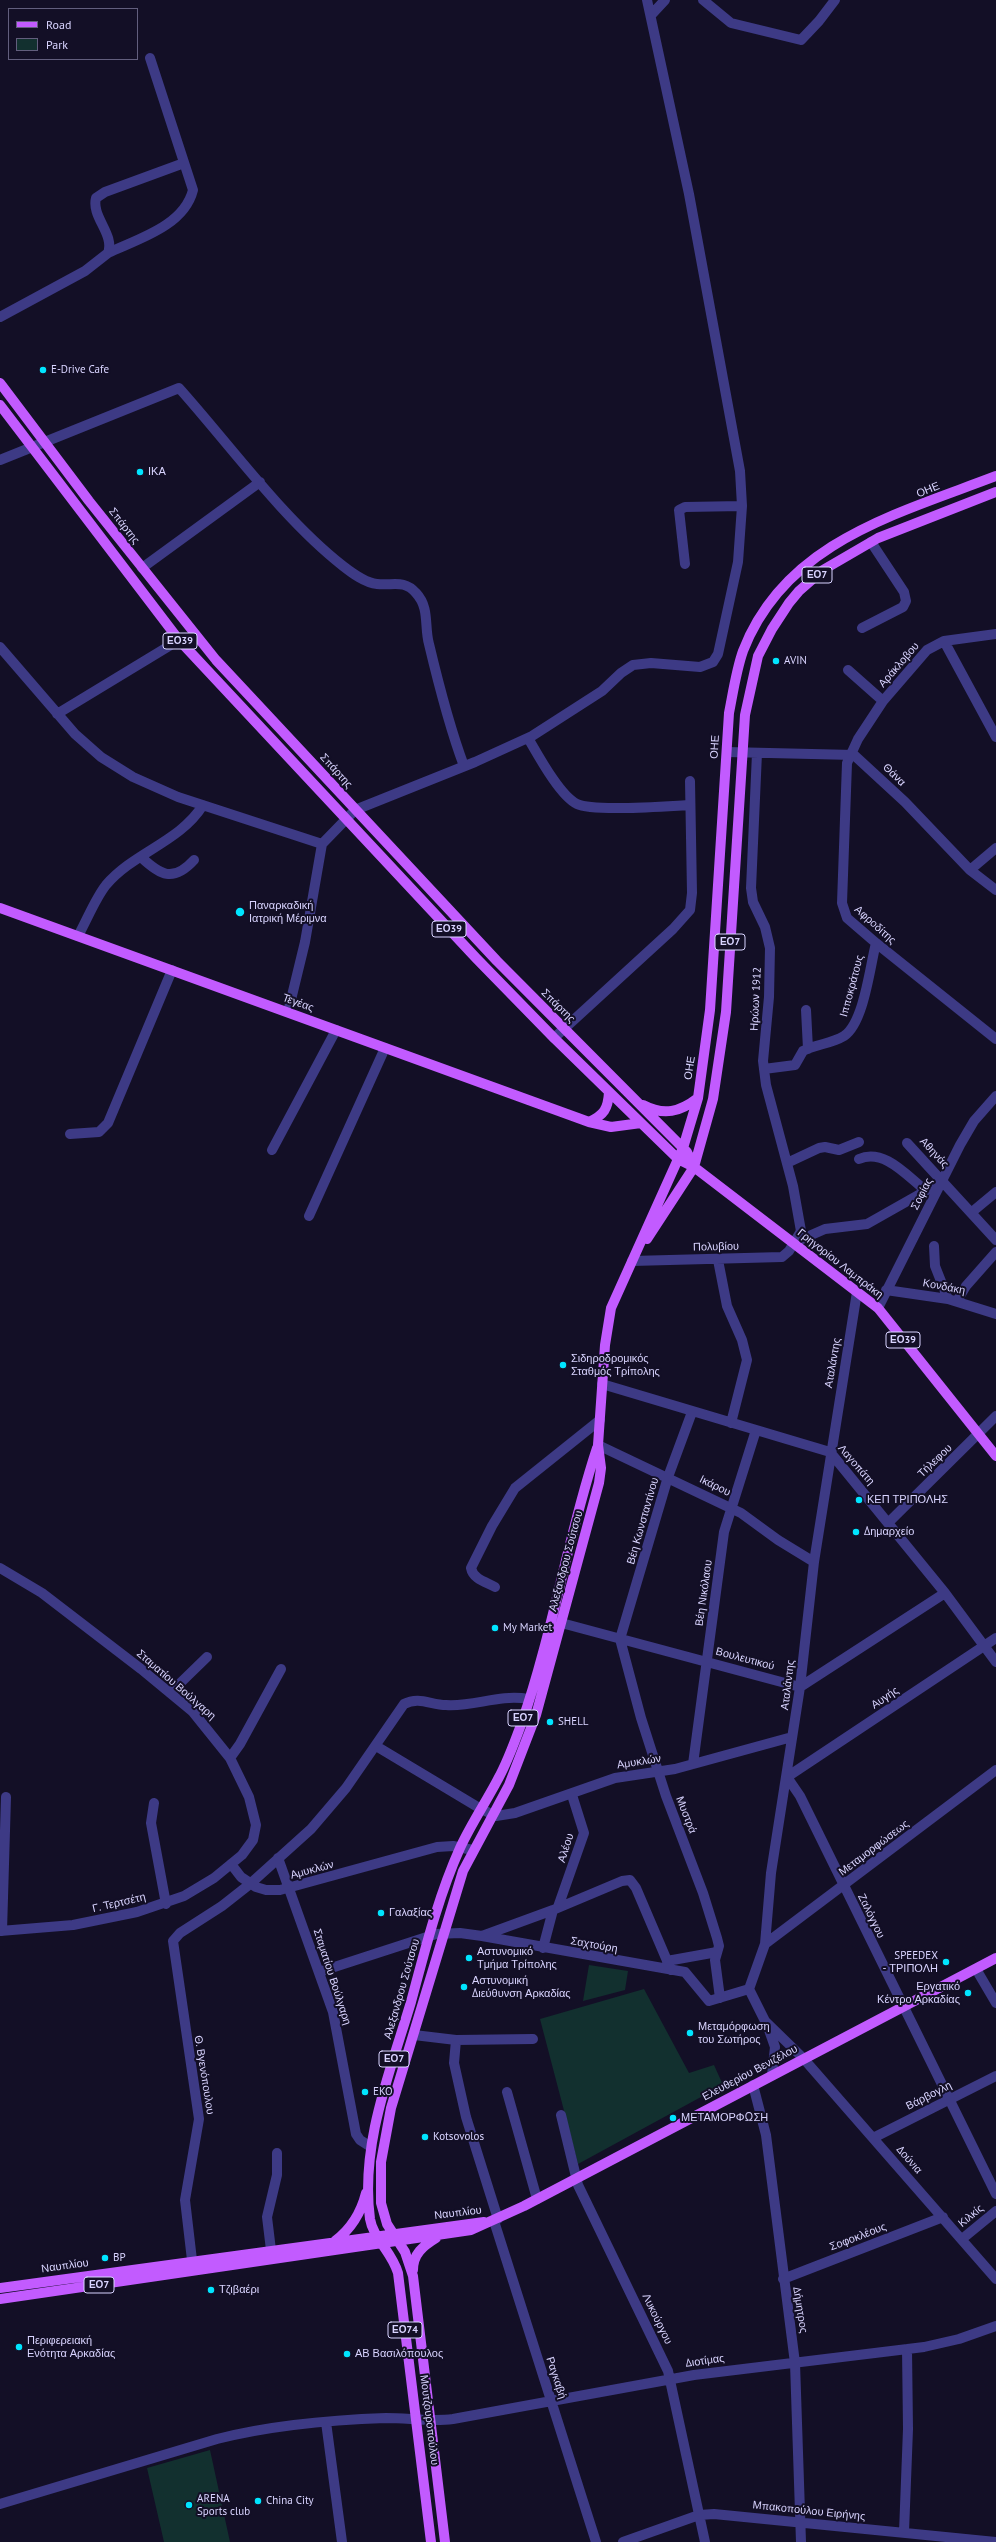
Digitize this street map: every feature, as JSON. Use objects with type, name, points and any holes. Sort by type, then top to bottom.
[{"type":"main road","name":"Σπάρτης","points":[[0,383],[142,568],[216,660],[355,810],[563,1029],[683,1148]]},
{"type":"main road","name":"ΕΟ39","points":[[0,405],[179,640],[346,818],[370,846],[554,1038],[678,1159],[694,1167]]},
{"type":"main road","name":"ΟΗΕ","points":[[678,1159],[683,1148],[698,1098],[710,1010],[729,713],[743,651],[759,620],[788,580],[813,558],[857,532],[996,476]]},
{"type":"main road","name":"ΕΟ7","points":[[694,1167],[713,1099],[726,1012],[745,715],[758,656],[772,629],[789,603],[810,581],[836,562],[871,542],[996,492]]},
{"type":"main road","name":"Τεγέας","points":[[0,908],[588,1122],[611,1127],[641,1123]]},
{"type":"main road","points":[[588,1122],[603,1113],[608,1106],[609,1092]]},
{"type":"main road","points":[[636,1102],[651,1109],[666,1112],[680,1109],[698,1098]]},
{"type":"main road","name":"ΕΟ39","points":[[683,1148],[690,1156],[694,1167]]},
{"type":"main road","name":"Αλεξανδρου Σούτσου","points":[[399,2242],[385,2218],[381,2203],[381,2162],[391,2108],[463,1871],[509,1785],[523,1754],[562,1624],[599,1483],[600,1468],[598,1445],[602,1384],[605,1345],[611,1308],[678,1159]]},
{"type":"main road","name":"Γρηγορίου Λαμπράκη","points":[[694,1167],[878,1308],[996,1456]]},
{"type":"main road","name":"Αλεξανδρου Σούτσου","points":[[632,1261],[694,1167]]},
{"type":"main road","name":"Αλεξανδρου Σούτσου","points":[[376,2236],[370,2222],[369,2184],[371,2147],[380,2104],[430,1936],[460,1846],[512,1750],[529,1699],[551,1620],[586,1482],[598,1445]]},
{"type":"main road","name":"Ελευθερίου Βενιζέλου","points":[[496,2220],[575,2177],[996,1958]]},
{"type":"main road","name":"ΕΟ7","points":[[334,2241],[348,2230],[355,2220],[369,2184]]},
{"type":"main road","name":"Ναυπλίου","points":[[0,2288],[192,2260],[496,2220]]},
{"type":"main road","name":"Ναυπλίου","points":[[0,2299],[439,2236],[471,2230],[496,2220]]},
{"type":"main road","name":"Μουτζουροπούλου","points":[[376,2236],[384,2244],[393,2258],[398,2273],[431,2542]]},
{"type":"main road","points":[[414,2276],[415,2257],[427,2243],[439,2236]]},
{"type":"main road","name":"Μουτζουροπούλου","points":[[399,2242],[414,2276],[445,2542]]},
{"type":"street","points":[[288,1012],[305,942],[322,844],[355,810],[464,766],[528,738],[602,691],[621,672],[632,665],[650,663],[695,667],[713,662],[719,652],[723,624],[734,586],[742,506],[735,439],[689,194],[652,14],[647,0]]},
{"type":"street","points":[[652,14],[665,0]]},
{"type":"street","points":[[703,0],[730,23],[801,40],[819,21],[835,0]]},
{"type":"street","points":[[0,318],[85,271],[108,253],[164,227],[190,201],[193,190],[150,58]]},
{"type":"street","points":[[108,253],[109,240],[96,208],[96,198],[105,192],[184,163]]},
{"type":"street","points":[[0,460],[179,388],[276,500],[342,565],[361,578],[376,584],[402,583],[416,593],[426,612],[429,646],[450,728],[464,766]]},
{"type":"street","points":[[142,568],[260,482]]},
{"type":"street","points":[[685,564],[679,510],[685,507],[742,506]]},
{"type":"street","points":[[862,628],[903,607],[906,601],[904,592],[871,542]]},
{"type":"street","name":"Αράκλοβου","points":[[850,754],[883,701],[924,652],[944,641],[996,634]]},
{"type":"street","points":[[57,714],[179,640]]},
{"type":"street","points":[[944,641],[996,737]]},
{"type":"street","points":[[0,647],[75,734],[101,757],[133,777],[162,791],[322,844]]},
{"type":"street","points":[[848,670],[883,701]]},
{"type":"street","points":[[528,738],[565,794],[577,804],[644,808],[690,805]]},
{"type":"street","points":[[727,752],[850,754]]},
{"type":"street","name":"Ηρώων 1912","points":[[757,753],[751,888],[753,902],[765,927],[770,948],[764,1069],[766,1084],[787,1163],[801,1231],[793,1243]]},
{"type":"street","name":"Θάνα","points":[[850,754],[857,756],[870,768],[970,870],[996,890]]},
{"type":"street","name":"Αφροδίτης","points":[[850,754],[846,771],[842,904],[847,918],[876,944],[996,1039]]},
{"type":"street","points":[[554,1038],[687,914],[691,904],[690,781]]},
{"type":"street","points":[[78,936],[106,885],[194,819],[202,804]]},
{"type":"street","points":[[970,870],[996,848]]},
{"type":"street","points":[[142,857],[157,872],[170,875],[183,871],[194,860]]},
{"type":"street","name":"Ιπποκράτους","points":[[808,1049],[834,1041],[851,1030],[866,990],[876,944]]},
{"type":"street","points":[[70,1134],[99,1132],[108,1123],[172,970]]},
{"type":"street","points":[[764,1069],[795,1065],[801,1053],[808,1049],[806,1010]]},
{"type":"street","points":[[272,1150],[336,1030]]},
{"type":"street","points":[[309,1216],[385,1048]]},
{"type":"street","name":"Σοφίας","points":[[878,1308],[974,1121],[996,1096]]},
{"type":"street","points":[[787,1163],[819,1148],[825,1147],[839,1150],[859,1142]]},
{"type":"street","name":"Αθηνάς","points":[[907,1142],[996,1240]]},
{"type":"street","points":[[859,1159],[866,1156],[878,1156],[925,1190]]},
{"type":"street","points":[[793,1243],[825,1230],[867,1224],[943,1181]]},
{"type":"street","points":[[972,1212],[996,1192]]},
{"type":"street","name":"Πολυβίου","points":[[632,1261],[782,1258],[789,1251],[793,1243]]},
{"type":"street","points":[[934,1246],[935,1266],[953,1300],[996,1252]]},
{"type":"street","points":[[718,1260],[727,1306],[742,1340],[747,1360],[730,1423]]},
{"type":"street","name":"Κονδάκη","points":[[886,1290],[953,1300],[996,1314]]},
{"type":"street","name":"Αταλάντης","points":[[749,1989],[760,1962],[765,1944],[771,1873],[800,1687],[814,1562],[830,1452],[857,1292]]},
{"type":"street","name":"Λαγοπάτη","points":[[602,1384],[830,1452],[889,1522],[945,1593],[996,1662]]},
{"type":"street","name":"Βέη Κωνσταντίνου","points":[[620,1638],[668,1477],[692,1412]]},
{"type":"street","name":"Τήλεφου","points":[[889,1522],[996,1416]]},
{"type":"street","points":[[495,1587],[478,1578],[473,1574],[471,1568],[473,1560],[508,1498],[519,1484],[538,1472],[600,1420]]},
{"type":"street","name":"Βέη Νικόλαου","points":[[693,1764],[724,1532],[756,1430]]},
{"type":"street","name":"Ικάρου","points":[[598,1445],[731,1508],[814,1562]]},
{"type":"street","name":"Σταματίου Βούλγαρη","points":[[0,1568],[42,1593],[170,1693],[212,1732],[230,1758],[249,1797],[256,1824],[250,1845],[231,1864]]},
{"type":"street","points":[[800,1687],[945,1593]]},
{"type":"street","name":"Βουλευτικού","points":[[551,1620],[800,1687]]},
{"type":"street","name":"Μυστρά","points":[[620,1638],[626,1666],[658,1771],[711,1917],[718,1943],[715,1960],[720,1998]]},
{"type":"street","name":"Αυγής","points":[[787,1777],[996,1638]]},
{"type":"street","points":[[170,1693],[207,1657]]},
{"type":"street","points":[[230,1758],[240,1744],[281,1669]]},
{"type":"street","points":[[231,1864],[238,1874],[250,1884],[329,1810],[376,1746],[404,1704],[412,1700],[448,1706],[512,1696],[529,1699]]},
{"type":"street","name":"Αμυκλών","points":[[492,1815],[515,1814],[572,1795],[615,1778],[693,1764],[792,1737]]},
{"type":"street","points":[[376,1746],[492,1815]]},
{"type":"street","name":"Μεταμορφώσεως","points":[[765,1944],[996,1770]]},
{"type":"street","name":"Ζαλόγγου","points":[[787,1777],[800,1796],[902,2007],[996,2194]]},
{"type":"street","name":"Αλέου","points":[[543,1948],[584,1833],[572,1795]]},
{"type":"street","points":[[1,1931],[6,1797]]},
{"type":"street","points":[[154,1803],[151,1822],[166,1904]]},
{"type":"street","name":"Αμυκλών","points":[[250,1884],[266,1890],[289,1889],[414,1853],[445,1846],[460,1846],[473,1850]]},
{"type":"street","name":"Σταματίου Βούλγαρη","points":[[278,1858],[336,2023],[356,2134],[360,2140],[371,2147]]},
{"type":"street","name":"Γ. Τερτσέτη","points":[[1,1931],[73,1925],[166,1904],[202,1886],[231,1864]]},
{"type":"street","points":[[482,1936],[622,1881],[630,1880],[636,1888],[669,1965],[685,1972],[709,2001],[749,1989],[765,2021],[775,2047],[772,2075]]},
{"type":"street","name":"Θ. Βγενόπουλου","points":[[192,2260],[185,2200],[199,2119],[173,1941],[180,1933],[222,1906],[250,1884]]},
{"type":"street","name":"Αλεξανδρου Σούτσου","points":[[430,1936],[443,1933]]},
{"type":"street","name":"Σαχτούρη","points":[[443,1933],[482,1936],[543,1948],[669,1965]]},
{"type":"street","points":[[319,1972],[430,1936]]},
{"type":"street","points":[[669,1965],[716,1952]]},
{"type":"street","points":[[976,1969],[996,2003]]},
{"type":"street","points":[[765,2021],[803,2058]]},
{"type":"street","points":[[414,2035],[456,2040],[533,2039]]},
{"type":"street","name":"Ραγκαβή","points":[[456,2040],[454,2063],[465,2111],[551,2402],[596,2542]]},
{"type":"street","name":"Δούνια","points":[[803,2058],[996,2279]]},
{"type":"street","name":"Βάρβογλη","points":[[873,2138],[996,2076]]},
{"type":"street","name":"Δήμητρος","points":[[753,2085],[766,2135],[783,2279],[795,2363],[801,2542]]},
{"type":"street","points":[[507,2092],[537,2199]]},
{"type":"street","name":"Λυκούργου","points":[[561,2116],[575,2177],[660,2351],[670,2379],[705,2542]]},
{"type":"street","points":[[271,2250],[267,2217],[277,2175],[277,2153]]},
{"type":"street","name":"Κιλκίς","points":[[962,2239],[996,2211]]},
{"type":"street","name":"Σοφοκλέους","points":[[783,2279],[943,2217]]},
{"type":"street","name":"Διοτίμας","points":[[0,2504],[235,2434],[326,2422],[396,2418],[430,2422],[551,2402],[670,2379],[907,2349],[959,2338],[996,2326]]},
{"type":"street","points":[[904,2532],[908,2429],[907,2349]]},
{"type":"street","points":[[326,2422],[342,2542]]},
{"type":"street","name":"Μπακοπούλου Ειρήνης","points":[[623,2542],[699,2515],[714,2514],[996,2542]]},
{"type":"green space","points":[[589,1965],[628,1971],[625,1990],[583,2001]]},
{"type":"green space","points":[[644,1989],[689,2073],[714,2065],[723,2085],[578,2164],[540,2019]]},
{"type":"green space","name":"ARENA Sports club","points":[[210,2450],[230,2542],[164,2542],[147,2468]]},
{"type":"place","name":"E-Drive Cafe","points":[[43,370]]},
{"type":"place","name":"ΙΚΑ","points":[[140,472]]},
{"type":"place","name":"AVIN","points":[[776,661]]},
{"type":"place","name":"Παναρκαδική Ιατρική Μέριμνα","points":[[240,912]]},
{"type":"place","name":"Σιδηροδρομικός Σταθμός Τρίπολης","points":[[563,1365]]},
{"type":"place","name":"ΚΕΠ ΤΡΙΠΟΛΗΣ","points":[[859,1500]]},
{"type":"place","name":"Δημαρχείο","points":[[856,1532]]},
{"type":"place","name":"My Market","points":[[495,1628]]},
{"type":"place","name":"SHELL","points":[[550,1722]]},
{"type":"place","name":"Γαλαξίας","points":[[381,1913]]},
{"type":"place","name":"Αστυνομικό Τμήμα Τρίπολης","points":[[469,1958]]},
{"type":"place","name":"SPEEDEX - ΤΡΙΠΟΛΗ","points":[[946,1962]]},
{"type":"place","name":"Αστυνομική Διεύθυνση Αρκαδίας","points":[[464,1987]]},
{"type":"place","name":"Εργατικό Κέντρο Αρκαδίας","points":[[968,1993]]},
{"type":"place","name":"Μεταμόρφωση του Σωτήρος","points":[[690,2033]]},
{"type":"place","name":"EKO","points":[[365,2092]]},
{"type":"place","name":"ΜΕΤΑΜΟΡΦΩΣΗ","points":[[673,2118]]},
{"type":"place","name":"Kotsovolos","points":[[425,2137]]},
{"type":"place","name":"BP","points":[[105,2258]]},
{"type":"place","name":"Τζιβαέρι","points":[[211,2290]]},
{"type":"place","name":"Περιφερειακή Ενότητα Αρκαδίας","points":[[19,2347]]},
{"type":"place","name":"ΑΒ Βασιλόπουλος","points":[[347,2354]]},
{"type":"place","name":"China City","points":[[258,2501]]},
{"type":"place","name":"ARENA Sports club","points":[[189,2505]]}]
